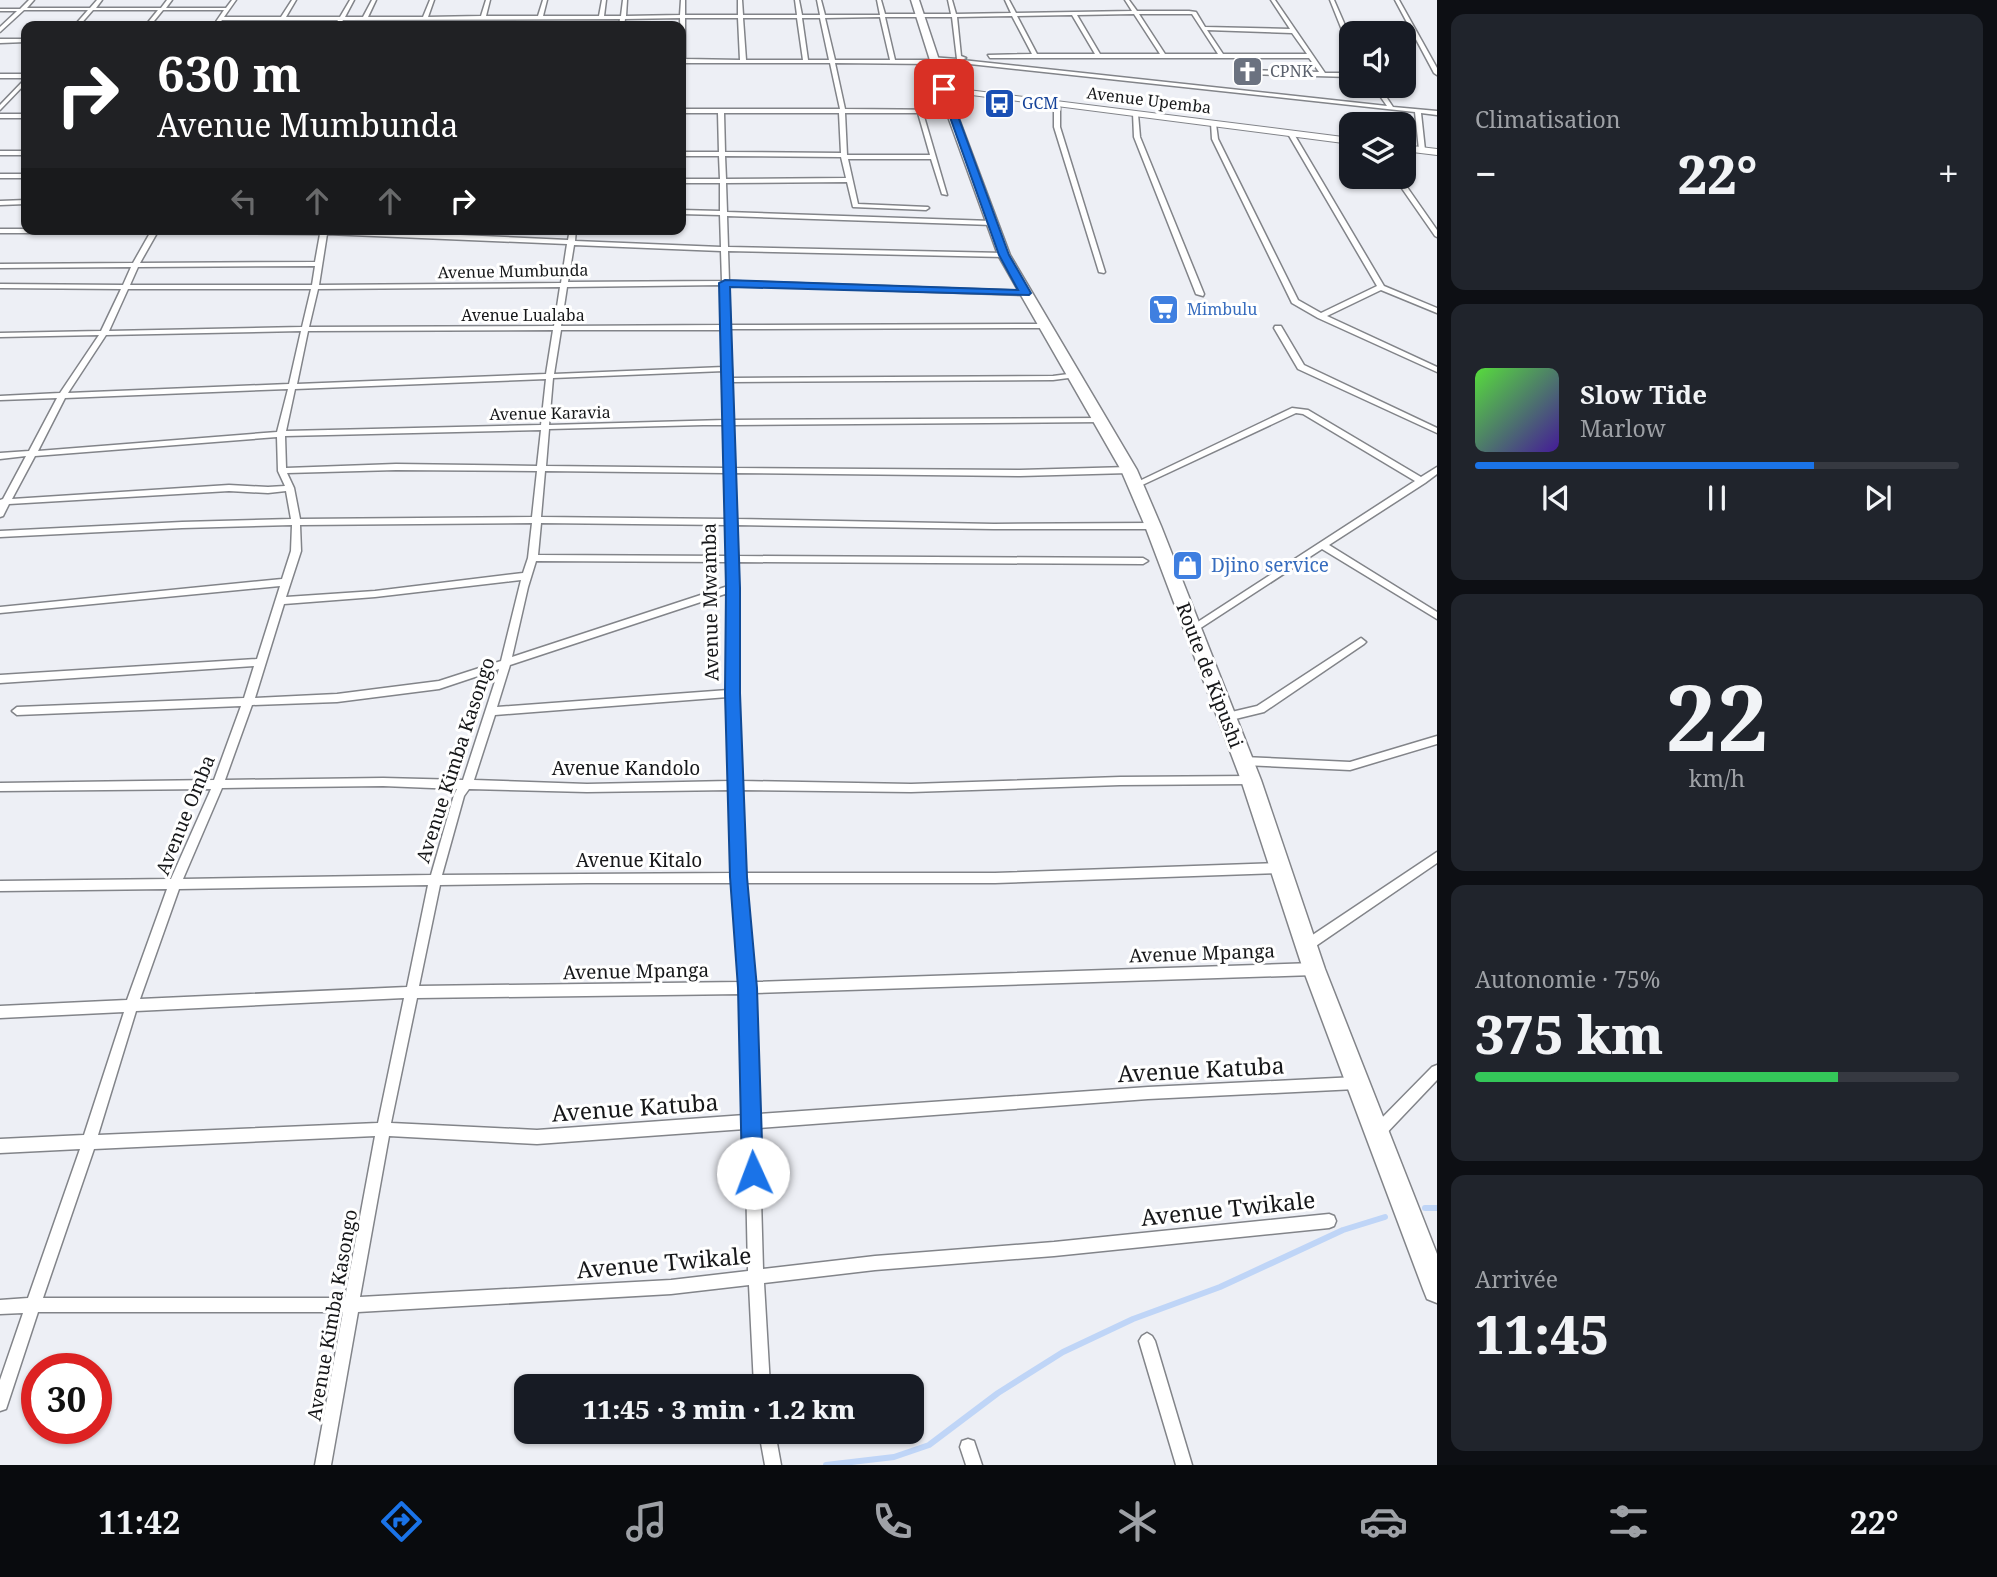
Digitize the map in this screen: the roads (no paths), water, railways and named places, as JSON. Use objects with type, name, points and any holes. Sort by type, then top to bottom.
[{"type":"highway","name":"Route de Kipushi","points":[[915,0],[951,111],[1004,255],[1101,420],[1132,478],[1153,526],[1251,780],[1306,946],[1356,1083],[1437,1289]]},
{"type":"street","points":[[0,30],[32,0]]},
{"type":"street","points":[[81,21],[100,0]]},
{"type":"street","points":[[151,21],[170,0]]},
{"type":"street","points":[[220,19],[234,0]]},
{"type":"street","points":[[283,18],[294,0]]},
{"type":"street","points":[[340,21],[352,0]]},
{"type":"street","points":[[365,18],[374,0]]},
{"type":"street","points":[[425,17],[432,0]]},
{"type":"street","points":[[483,17],[488,0]]},
{"type":"street","points":[[540,17],[545,0]]},
{"type":"street","points":[[601,16],[604,0]]},
{"type":"street","points":[[623,21],[625,0]]},
{"type":"street","points":[[683,0],[683,21]]},
{"type":"street","points":[[740,0],[743,61]]},
{"type":"street","points":[[797,0],[806,61]]},
{"type":"street","points":[[819,0],[843,111],[841,114],[845,156],[856,207],[926,208]]},
{"type":"street","points":[[879,0],[893,62]]},
{"type":"street","points":[[950,0],[959,58]]},
{"type":"street","points":[[1007,0],[1035,56]]},
{"type":"street","points":[[1127,0],[1163,55]]},
{"type":"street","points":[[1273,0],[1324,74]]},
{"type":"street","points":[[1332,0],[1341,21]]},
{"type":"street","points":[[1397,0],[1437,74]]},
{"type":"street","points":[[0,10],[227,9]]},
{"type":"street","points":[[220,19],[1192,12],[1221,55]]},
{"type":"street","points":[[1073,13],[1098,55]]},
{"type":"street","points":[[1203,28],[1293,31]]},
{"type":"street","points":[[0,41],[21,41]]},
{"type":"street","points":[[686,61],[893,62],[1098,55],[1311,56]]},
{"type":"street","points":[[959,58],[1437,113]]},
{"type":"street","points":[[1248,72],[1339,75]]},
{"type":"street","points":[[0,76],[21,78]]},
{"type":"street","points":[[0,108],[21,84]]},
{"type":"street","name":"Avenue Upemba","points":[[944,89],[1339,140]]},
{"type":"street","points":[[1384,98],[1392,109]]},
{"type":"street","points":[[1057,104],[1057,127],[1102,272]]},
{"type":"street","points":[[686,111],[951,111]]},
{"type":"street","name":"Avenue Mwamba","points":[[721,111],[733,558],[733,693],[739,877],[748,988],[761,1374]]},
{"type":"street","points":[[920,111],[945,194]]},
{"type":"street","points":[[1418,112],[1422,150]]},
{"type":"street","points":[[1135,114],[1137,137],[1200,294]]},
{"type":"street","points":[[0,116],[21,116]]},
{"type":"street","points":[[1213,124],[1215,139],[1295,301],[1321,316],[1437,370]]},
{"type":"street","points":[[1291,134],[1381,287],[1437,311]]},
{"type":"street","points":[[1416,149],[1437,152]]},
{"type":"street","points":[[0,153],[21,153]]},
{"type":"street","points":[[686,154],[932,157]]},
{"type":"street","points":[[0,176],[21,176]]},
{"type":"street","points":[[686,181],[849,180]]},
{"type":"street","points":[[1405,189],[1437,235]]},
{"type":"street","points":[[0,203],[21,202]]},
{"type":"street","points":[[686,212],[992,223]]},
{"type":"street","points":[[0,231],[21,231]]},
{"type":"street","points":[[0,514],[3,502],[32,455],[63,395],[104,333],[125,286],[153,235]]},
{"type":"street","name":"Avenue Omba","points":[[0,1403],[89,1142],[132,1005],[175,884],[218,784],[249,699],[296,551],[296,524],[290,488],[282,471],[281,434],[290,384],[315,287],[323,235]]},
{"type":"street","points":[[406,235],[725,249],[1004,255]]},
{"type":"street","name":"Avenue Kimba Kasongo","points":[[323,1465],[354,1305],[383,1129],[435,881],[459,795],[468,782],[505,665],[526,576],[533,558],[550,374],[572,235]]},
{"type":"street","points":[[0,265],[318,264]]},
{"type":"street","name":"Avenue Mumbunda","points":[[0,286],[315,287],[725,283],[1026,293]]},
{"type":"street","points":[[1321,316],[1381,287]]},
{"type":"street","name":"Avenue Lualaba","points":[[0,335],[304,329],[1045,326]]},
{"type":"street","points":[[1278,328],[1301,367],[1437,431]]},
{"type":"street","points":[[0,397],[550,374],[1053,378],[1076,375]]},
{"type":"street","points":[[282,471],[396,467],[729,468],[1020,472],[1132,478],[1295,410],[1305,412],[1422,481]]},
{"type":"street","name":"Avenue Karavia","points":[[0,456],[281,434],[730,424],[1101,420]]},
{"type":"street","points":[[1193,629],[1437,470]]},
{"type":"street","points":[[3,502],[229,488],[290,488]]},
{"type":"street","points":[[0,534],[80,529],[536,520],[970,527],[1153,526]]},
{"type":"street","points":[[1324,546],[1437,616]]},
{"type":"street","points":[[533,558],[1143,561]]},
{"type":"street","points":[[280,601],[375,594],[526,576]]},
{"type":"street","points":[[0,610],[285,582]]},
{"type":"street","points":[[17,711],[224,704],[249,699],[337,698],[439,685],[733,588]]},
{"type":"street","points":[[1227,717],[1260,709],[1361,642]]},
{"type":"street","points":[[0,679],[261,662]]},
{"type":"street","points":[[490,711],[733,693]]},
{"type":"street","points":[[1243,761],[1350,766],[1437,740]]},
{"type":"street","name":"Avenue Kandolo","points":[[0,786],[468,782],[587,788],[911,788],[1120,780],[1251,780]]},
{"type":"street","points":[[1306,946],[1437,858]]},
{"type":"street","name":"Avenue Kitalo","points":[[0,886],[739,877],[995,878],[1279,868]]},
{"type":"street","name":"Avenue Mpanga","points":[[0,1012],[413,992],[748,988],[1314,969]]},
{"type":"street","points":[[1376,1133],[1437,1070]]},
{"type":"street","name":"Avenue Katuba","points":[[0,1146],[383,1129],[537,1137],[1148,1093],[1356,1083]]},
{"type":"street","name":"Avenue Twikale","points":[[0,1307],[354,1305],[671,1287],[876,1263],[1054,1249],[1329,1221]]},
{"type":"street","points":[[1147,1341],[1184,1465]]},
{"type":"street","points":[[769,1444],[773,1465]]},
{"type":"street","points":[[968,1447],[974,1465]]},
{"type":"waterway","points":[[1425,1208],[1437,1208]]},
{"type":"waterway","points":[[826,1465],[894,1457],[929,1445],[998,1393],[1063,1352],[1133,1319],[1220,1287],[1343,1230],[1385,1217]]},
{"type":"place","name":"CPNK","points":[[1247,71]]},
{"type":"place","name":"GCM","points":[[999,103]]},
{"type":"place","name":"Mimbulu","points":[[1164,309]]},
{"type":"place","name":"Djino service","points":[[1188,565]]}]
